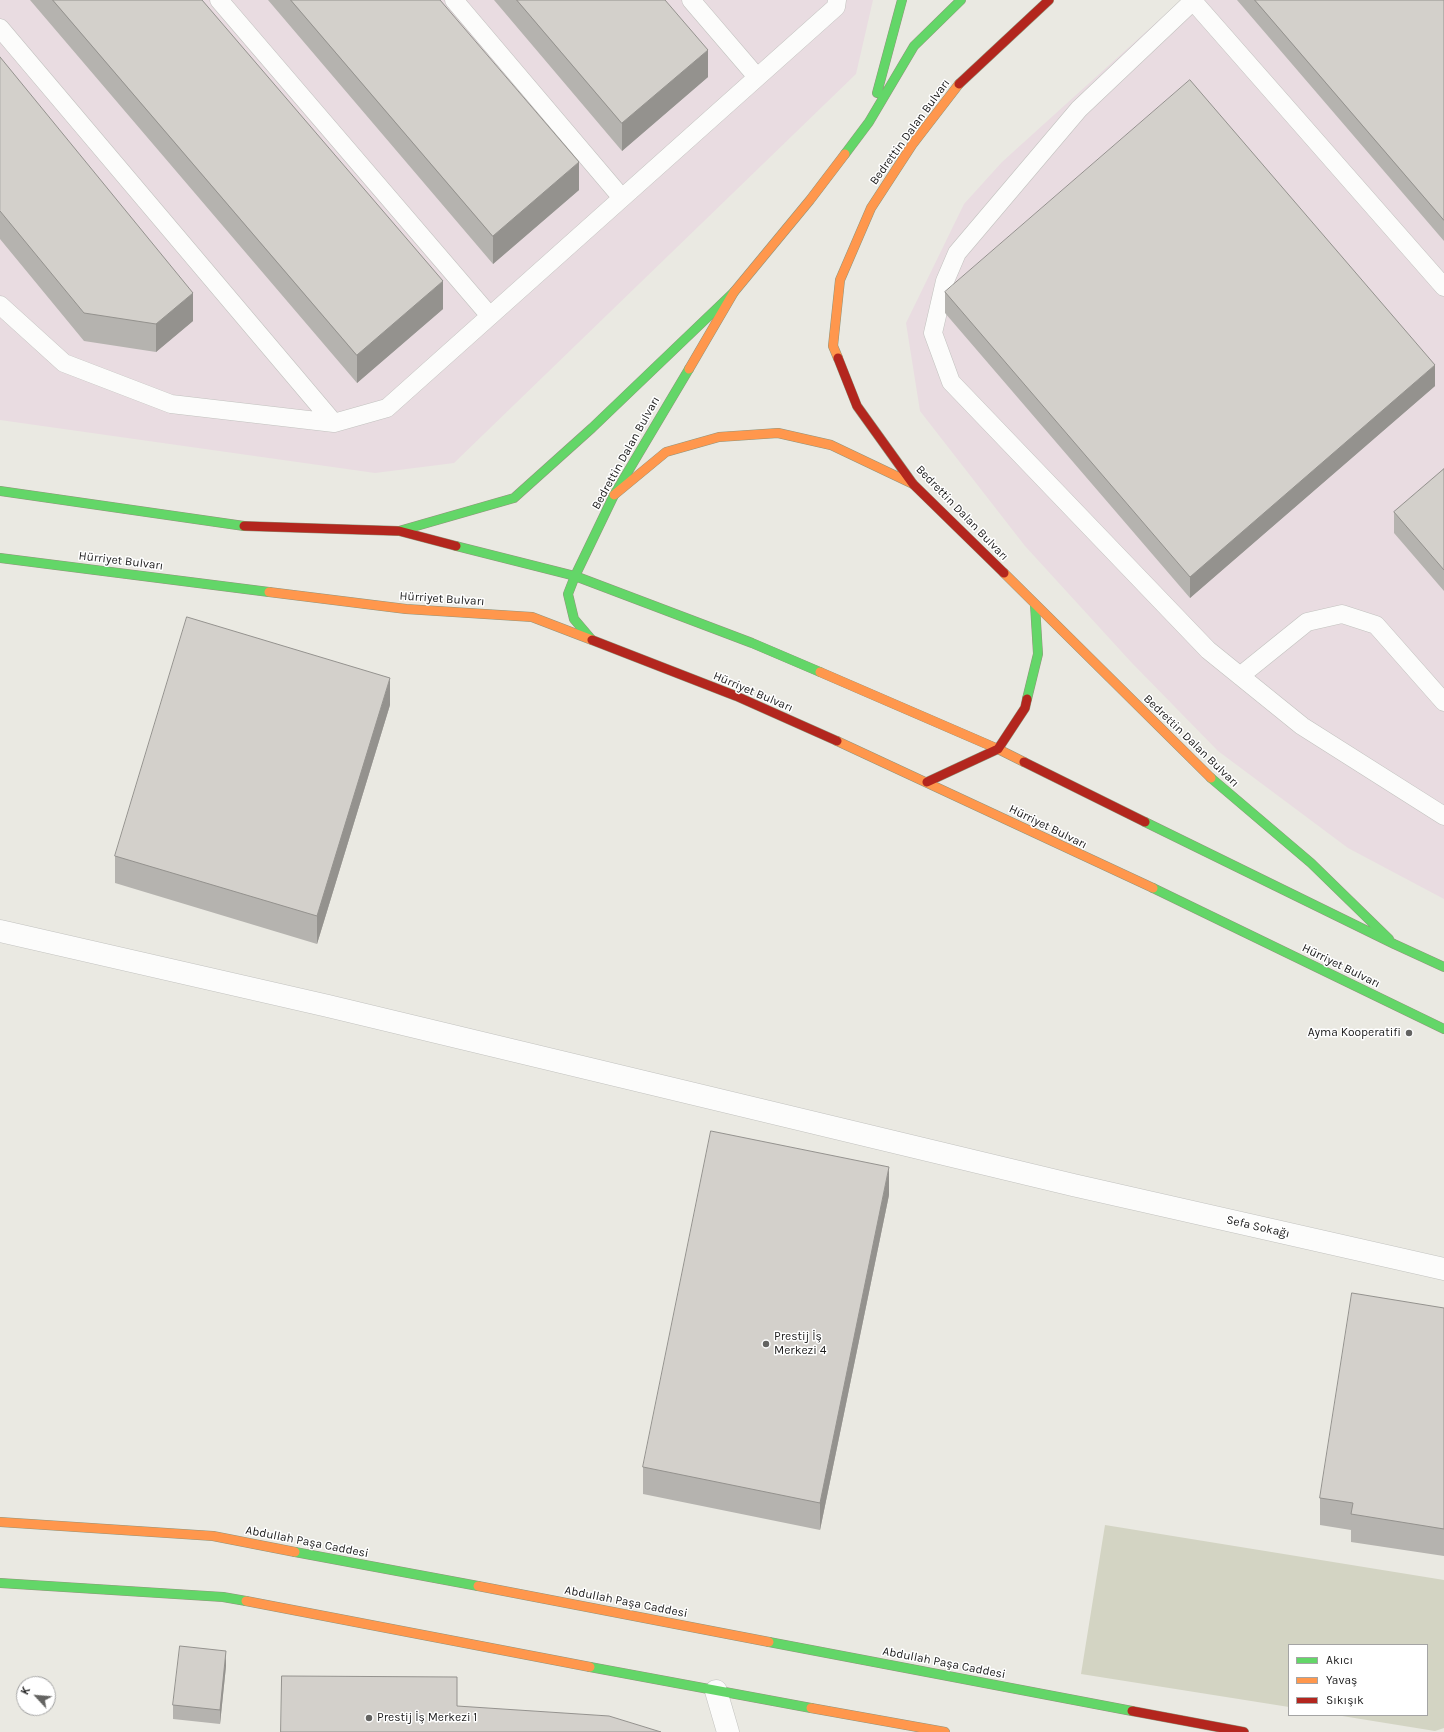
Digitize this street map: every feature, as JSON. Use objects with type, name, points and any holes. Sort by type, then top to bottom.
[{"type":"main road","points":[[869,122],[902,0]]},
{"type":"main road","name":"Bedrettin Dalan Bulvarı","points":[[592,640],[574,619],[568,594],[575,576],[614,495],[734,292],[810,200],[869,122],[914,46],[961,0]]},
{"type":"main road","name":"Bedrettin Dalan Bulvarı","points":[[1048,0],[962,80],[912,145],[871,208],[840,280],[833,346],[857,406],[913,484],[1223,789],[1311,863],[1394,944]]},
{"type":"main road","points":[[399,531],[514,498],[592,428],[734,292]]},
{"type":"main road","points":[[614,495],[666,452],[719,437],[778,433],[831,445],[913,484]]},
{"type":"main road","points":[[0,491],[241,526],[399,531],[575,576],[752,643],[998,749],[1394,944],[1444,967]]},
{"type":"main road","name":"Hürriyet Bulvarı","points":[[0,558],[406,609],[532,617],[736,696],[928,782],[1068,850],[1177,899],[1444,1030]]},
{"type":"main road","points":[[928,782],[998,749],[1025,708],[1038,654],[1035,605]]},
{"type":"main road","name":"Abdullah Paşa Caddesi","points":[[0,1522],[213,1536],[1244,1732]]},
{"type":"main road","points":[[0,1583],[223,1597],[716,1691],[945,1732]]},
{"type":"street","name":"Sefa Sokağı","points":[[0,931],[328,1006],[1073,1185],[1444,1269]]},
{"type":"street","points":[[716,1691],[728,1732]]},
{"type":"lane","points":[[220,0],[490,316]]},
{"type":"lane","points":[[454,0],[622,198]]},
{"type":"lane","points":[[691,0],[757,77]]},
{"type":"lane","points":[[0,305],[64,363],[171,404],[334,423],[387,408],[836,7],[836,0]]},
{"type":"lane","points":[[1444,287],[1193,1],[1079,109],[958,253],[945,282],[933,333],[951,382],[1208,650],[1302,726],[1444,816]]},
{"type":"lane","points":[[0,28],[334,423]]},
{"type":"lane","points":[[1240,676],[1307,622],[1342,614],[1376,625],[1444,702]]},
{"type":"shaded area","points":[[0,0],[873,0],[856,74],[454,463],[375,473],[0,420]]},
{"type":"shaded area","points":[[1181,0],[1444,0],[1444,899],[1348,848],[1218,751],[1131,662],[1025,546],[920,411],[906,323],[964,204],[1002,162]]},
{"type":"shaded area","points":[[1105,1525],[1444,1580],[1444,1728],[1435,1731],[1342,1716],[1428,1716],[1428,1644],[1288,1644],[1288,1707],[1081,1674]]},
{"type":"building","points":[[53,0],[202,0],[443,281],[357,355]]},
{"type":"building","points":[[291,0],[440,0],[579,162],[493,236]]},
{"type":"building","points":[[517,0],[665,0],[708,50],[622,123]]},
{"type":"building","points":[[1255,0],[1444,0],[1444,220]]},
{"type":"building","points":[[0,57],[193,293],[156,324],[84,313],[0,211]]},
{"type":"building","points":[[1190,80],[1435,365],[1190,577],[945,292]]},
{"type":"building","points":[[1444,469],[1444,570],[1394,512]]},
{"type":"building","points":[[187,617],[390,678],[317,916],[115,856]]},
{"type":"building","name":"Prestij İş Merkezi 4","points":[[711,1131],[889,1167],[820,1503],[643,1467]]},
{"type":"building","points":[[1352,1293],[1444,1308],[1444,1529],[1351,1514],[1353,1503],[1320,1498]]},
{"type":"building","points":[[180,1646],[226,1651],[220,1710],[173,1705]]},
{"type":"building","points":[[282,1676],[457,1677],[457,1706],[609,1716],[661,1732],[281,1732]]},
{"type":"traffic: fast","points":[[877,93],[902,0]]},
{"type":"traffic: fast","points":[[845,154],[869,122],[914,46],[961,0]]},
{"type":"traffic: fast","points":[[399,531],[514,498],[592,428],[734,292]]},
{"type":"traffic: fast","points":[[575,576],[614,495],[689,369]]},
{"type":"traffic: fast","points":[[0,491],[244,526]]},
{"type":"traffic: fast","points":[[456,546],[575,576],[752,643],[820,672]]},
{"type":"traffic: fast","points":[[0,558],[269,592]]},
{"type":"traffic: fast","points":[[575,576],[568,594],[574,619],[591,639]]},
{"type":"traffic: fast","points":[[1027,699],[1038,654],[1035,605]]},
{"type":"traffic: fast","points":[[1211,778],[1311,863],[1389,939]]},
{"type":"traffic: fast","points":[[1145,822],[1444,967]]},
{"type":"traffic: fast","points":[[1153,888],[1444,1029]]},
{"type":"traffic: fast","points":[[295,1552],[478,1586]]},
{"type":"traffic: fast","points":[[0,1583],[223,1597],[246,1601]]},
{"type":"traffic: fast","points":[[769,1642],[1132,1711]]},
{"type":"traffic: fast","points":[[590,1667],[811,1708]]},
{"type":"traffic: slow","points":[[838,358],[833,346],[840,280],[871,208],[912,145],[959,84]]},
{"type":"traffic: slow","points":[[689,369],[734,292],[810,200],[845,154]]},
{"type":"traffic: slow","points":[[614,495],[666,452],[719,437],[778,433],[831,445],[913,484]]},
{"type":"traffic: slow","points":[[1004,573],[1211,778]]},
{"type":"traffic: slow","points":[[269,592],[406,609],[532,617],[592,640]]},
{"type":"traffic: slow","points":[[820,672],[998,749],[1024,762]]},
{"type":"traffic: slow","points":[[837,741],[1153,888]]},
{"type":"traffic: slow","points":[[0,1522],[213,1536],[295,1552]]},
{"type":"traffic: slow","points":[[478,1586],[769,1642]]},
{"type":"traffic: slow","points":[[246,1601],[590,1667]]},
{"type":"traffic: slow","points":[[811,1708],[945,1732]]},
{"type":"traffic: jam","points":[[959,84],[1049,0]]},
{"type":"traffic: jam","points":[[838,358],[857,406],[913,484],[1004,573]]},
{"type":"traffic: jam","points":[[244,526],[399,531],[456,546]]},
{"type":"traffic: jam","points":[[592,640],[736,696],[837,741]]},
{"type":"traffic: jam","points":[[927,782],[998,749],[1025,708],[1027,699]]},
{"type":"traffic: jam","points":[[1024,762],[1145,822]]},
{"type":"traffic: jam","points":[[1132,1711],[1244,1732]]},
{"type":"place","name":"Ayma Kooperatifi","points":[[1409,1033]]},
{"type":"place","name":"Prestij İş Merkezi 4","points":[[766,1344]]},
{"type":"place","name":"Prestij İş Merkezi 1","points":[[369,1718]]}]
